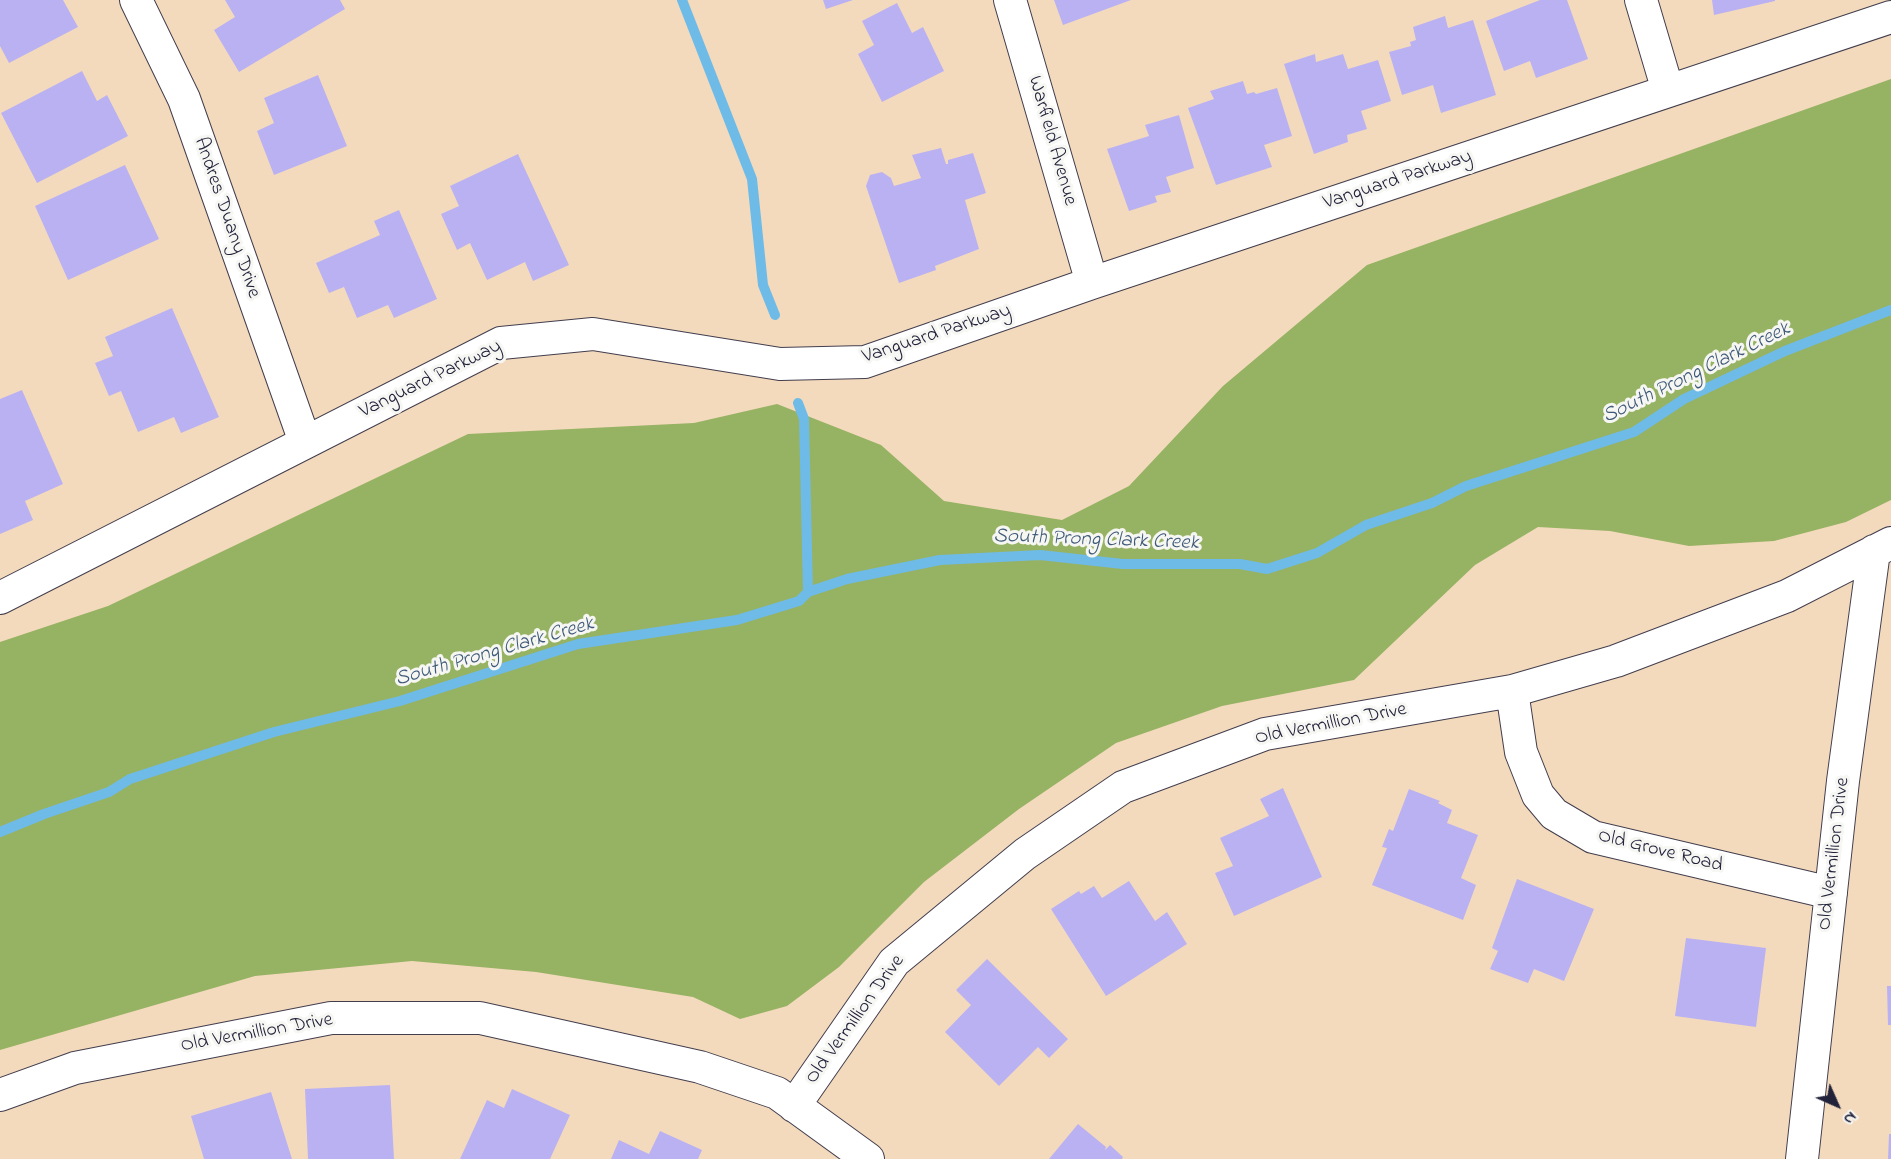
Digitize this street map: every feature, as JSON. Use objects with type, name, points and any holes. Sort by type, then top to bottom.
[{"type":"street","name":"Andres Duany Drive","points":[[135,0],[184,99],[305,442]]},
{"type":"street","name":"Warfield Avenue","points":[[1010,0],[1092,283]]},
{"type":"street","points":[[1641,0],[1668,91]]},
{"type":"street","name":"Vanguard Parkway","points":[[0,598],[501,343],[593,334],[780,364],[865,362],[1092,283],[1891,16]]},
{"type":"street","name":"Old Vermillion Drive","points":[[794,1106],[894,962],[1025,855],[1123,787],[1265,734],[1512,691],[1616,662],[1787,596],[1883,547]]},
{"type":"street","name":"Old Vermillion Drive","points":[[1802,1159],[1830,893],[1883,547]]},
{"type":"street","name":"Old Grove Road","points":[[1512,691],[1521,752],[1538,795],[1554,814],[1593,837],[1830,893]]},
{"type":"street","name":"Old Vermillion Drive","points":[[0,1095],[75,1068],[331,1018],[480,1018],[700,1067],[777,1094],[868,1159]]},
{"type":"green space","points":[[1891,79],[1891,500],[1846,522],[1774,541],[1689,546],[1610,531],[1538,527],[1475,565],[1354,680],[1222,706],[1116,743],[1019,809],[924,882],[839,967],[787,1006],[740,1019],[693,997],[536,972],[412,961],[255,976],[0,1050],[0,642],[108,606],[468,434],[694,423],[777,404],[881,445],[944,501],[1062,520],[1129,486],[1223,386],[1367,265]]},
{"type":"building","points":[[0,0],[63,0],[78,27],[9,63],[0,46]]},
{"type":"building","points":[[225,0],[340,0],[345,9],[239,72],[214,30],[235,17]]},
{"type":"building","points":[[823,0],[853,0],[826,9]]},
{"type":"building","points":[[1054,0],[1131,0],[1063,25]]},
{"type":"building","points":[[1540,0],[1567,0],[1588,59],[1536,78],[1530,61],[1504,71],[1486,21]]},
{"type":"building","points":[[1712,0],[1775,0],[1775,1],[1714,15]]},
{"type":"building","points":[[897,3],[912,33],[923,27],[944,71],[882,102],[858,54],[874,45],[862,21]]},
{"type":"building","points":[[1445,16],[1448,28],[1473,20],[1496,95],[1441,113],[1433,85],[1402,95],[1389,52],[1411,46],[1410,42],[1416,40],[1413,27]]},
{"type":"building","points":[[1315,54],[1316,62],[1343,54],[1348,69],[1378,60],[1391,101],[1361,111],[1367,129],[1347,135],[1348,142],[1314,154],[1284,64]]},
{"type":"building","points":[[82,71],[97,101],[107,95],[128,136],[37,183],[1,113]]},
{"type":"building","points":[[318,75],[347,146],[274,175],[257,131],[274,123],[264,98]]},
{"type":"building","points":[[1243,81],[1247,94],[1277,88],[1292,136],[1264,145],[1272,167],[1216,185],[1188,108],[1214,99],[1210,91]]},
{"type":"building","points":[[1179,115],[1194,168],[1166,177],[1171,192],[1155,196],[1157,202],[1129,211],[1107,149],[1149,136],[1145,125]]},
{"type":"building","points":[[941,148],[946,164],[948,160],[973,153],[986,193],[965,200],[979,249],[935,266],[936,270],[899,283],[866,186],[870,175],[882,172],[891,178],[894,186],[921,178],[912,155]]},
{"type":"building","points":[[518,154],[569,265],[533,281],[525,262],[487,280],[470,243],[457,250],[441,214],[459,206],[450,186]]},
{"type":"building","points":[[125,165],[159,239],[68,280],[35,206]]},
{"type":"building","points":[[399,210],[437,299],[394,318],[388,305],[357,318],[344,287],[329,293],[316,263],[380,235],[374,221]]},
{"type":"building","points":[[172,308],[219,417],[181,433],[174,417],[138,432],[121,391],[109,396],[95,363],[113,356],[105,337]]},
{"type":"building","points":[[22,390],[63,484],[25,501],[33,520],[0,534],[0,399]]},
{"type":"building","points":[[1283,788],[1322,877],[1234,916],[1215,873],[1233,866],[1220,838],[1269,816],[1260,799]]},
{"type":"building","points":[[1409,789],[1440,801],[1438,803],[1452,810],[1447,823],[1478,835],[1461,878],[1476,885],[1463,920],[1372,885],[1387,848],[1382,847],[1389,829],[1393,831]]},
{"type":"building","points":[[1517,879],[1594,909],[1564,981],[1534,969],[1528,983],[1490,969],[1498,951],[1492,948]]},
{"type":"building","points":[[1129,881],[1155,921],[1167,912],[1187,944],[1106,996],[1051,909],[1079,891],[1081,894],[1094,886],[1102,898]]},
{"type":"building","points":[[1686,938],[1766,948],[1756,1027],[1675,1016]]},
{"type":"building","points":[[987,959],[1068,1039],[1049,1058],[1038,1047],[999,1086],[945,1032],[971,1005],[956,990]]},
{"type":"building","points":[[1887,986],[1891,986],[1891,1025],[1888,1025]]},
{"type":"building","points":[[390,1085],[394,1159],[308,1159],[305,1089]]},
{"type":"building","points":[[512,1089],[570,1115],[550,1159],[460,1159],[487,1100],[504,1108]]},
{"type":"building","points":[[271,1092],[292,1159],[204,1159],[191,1116]]},
{"type":"building","points":[[1078,1124],[1106,1147],[1105,1150],[1110,1145],[1123,1157],[1122,1159],[1049,1159]]},
{"type":"building","points":[[660,1131],[702,1150],[698,1159],[611,1159],[619,1140],[649,1154]]},
{"type":"building","points":[[1889,1134],[1891,1134],[1891,1159],[1888,1159]]},
{"type":"waterway","points":[[682,0],[752,179],[763,285],[775,315]]},
{"type":"waterway","name":"South Prong Clark Creek","points":[[0,832],[109,792],[130,779],[274,732],[400,701],[578,644],[737,620],[799,601],[808,592],[847,579],[940,560],[1040,555],[1123,564],[1240,564],[1267,569],[1317,553],[1366,525],[1432,503],[1466,486],[1634,432],[1684,399],[1785,351],[1891,310]]},
{"type":"waterway","points":[[798,403],[804,419],[808,592]]}]
